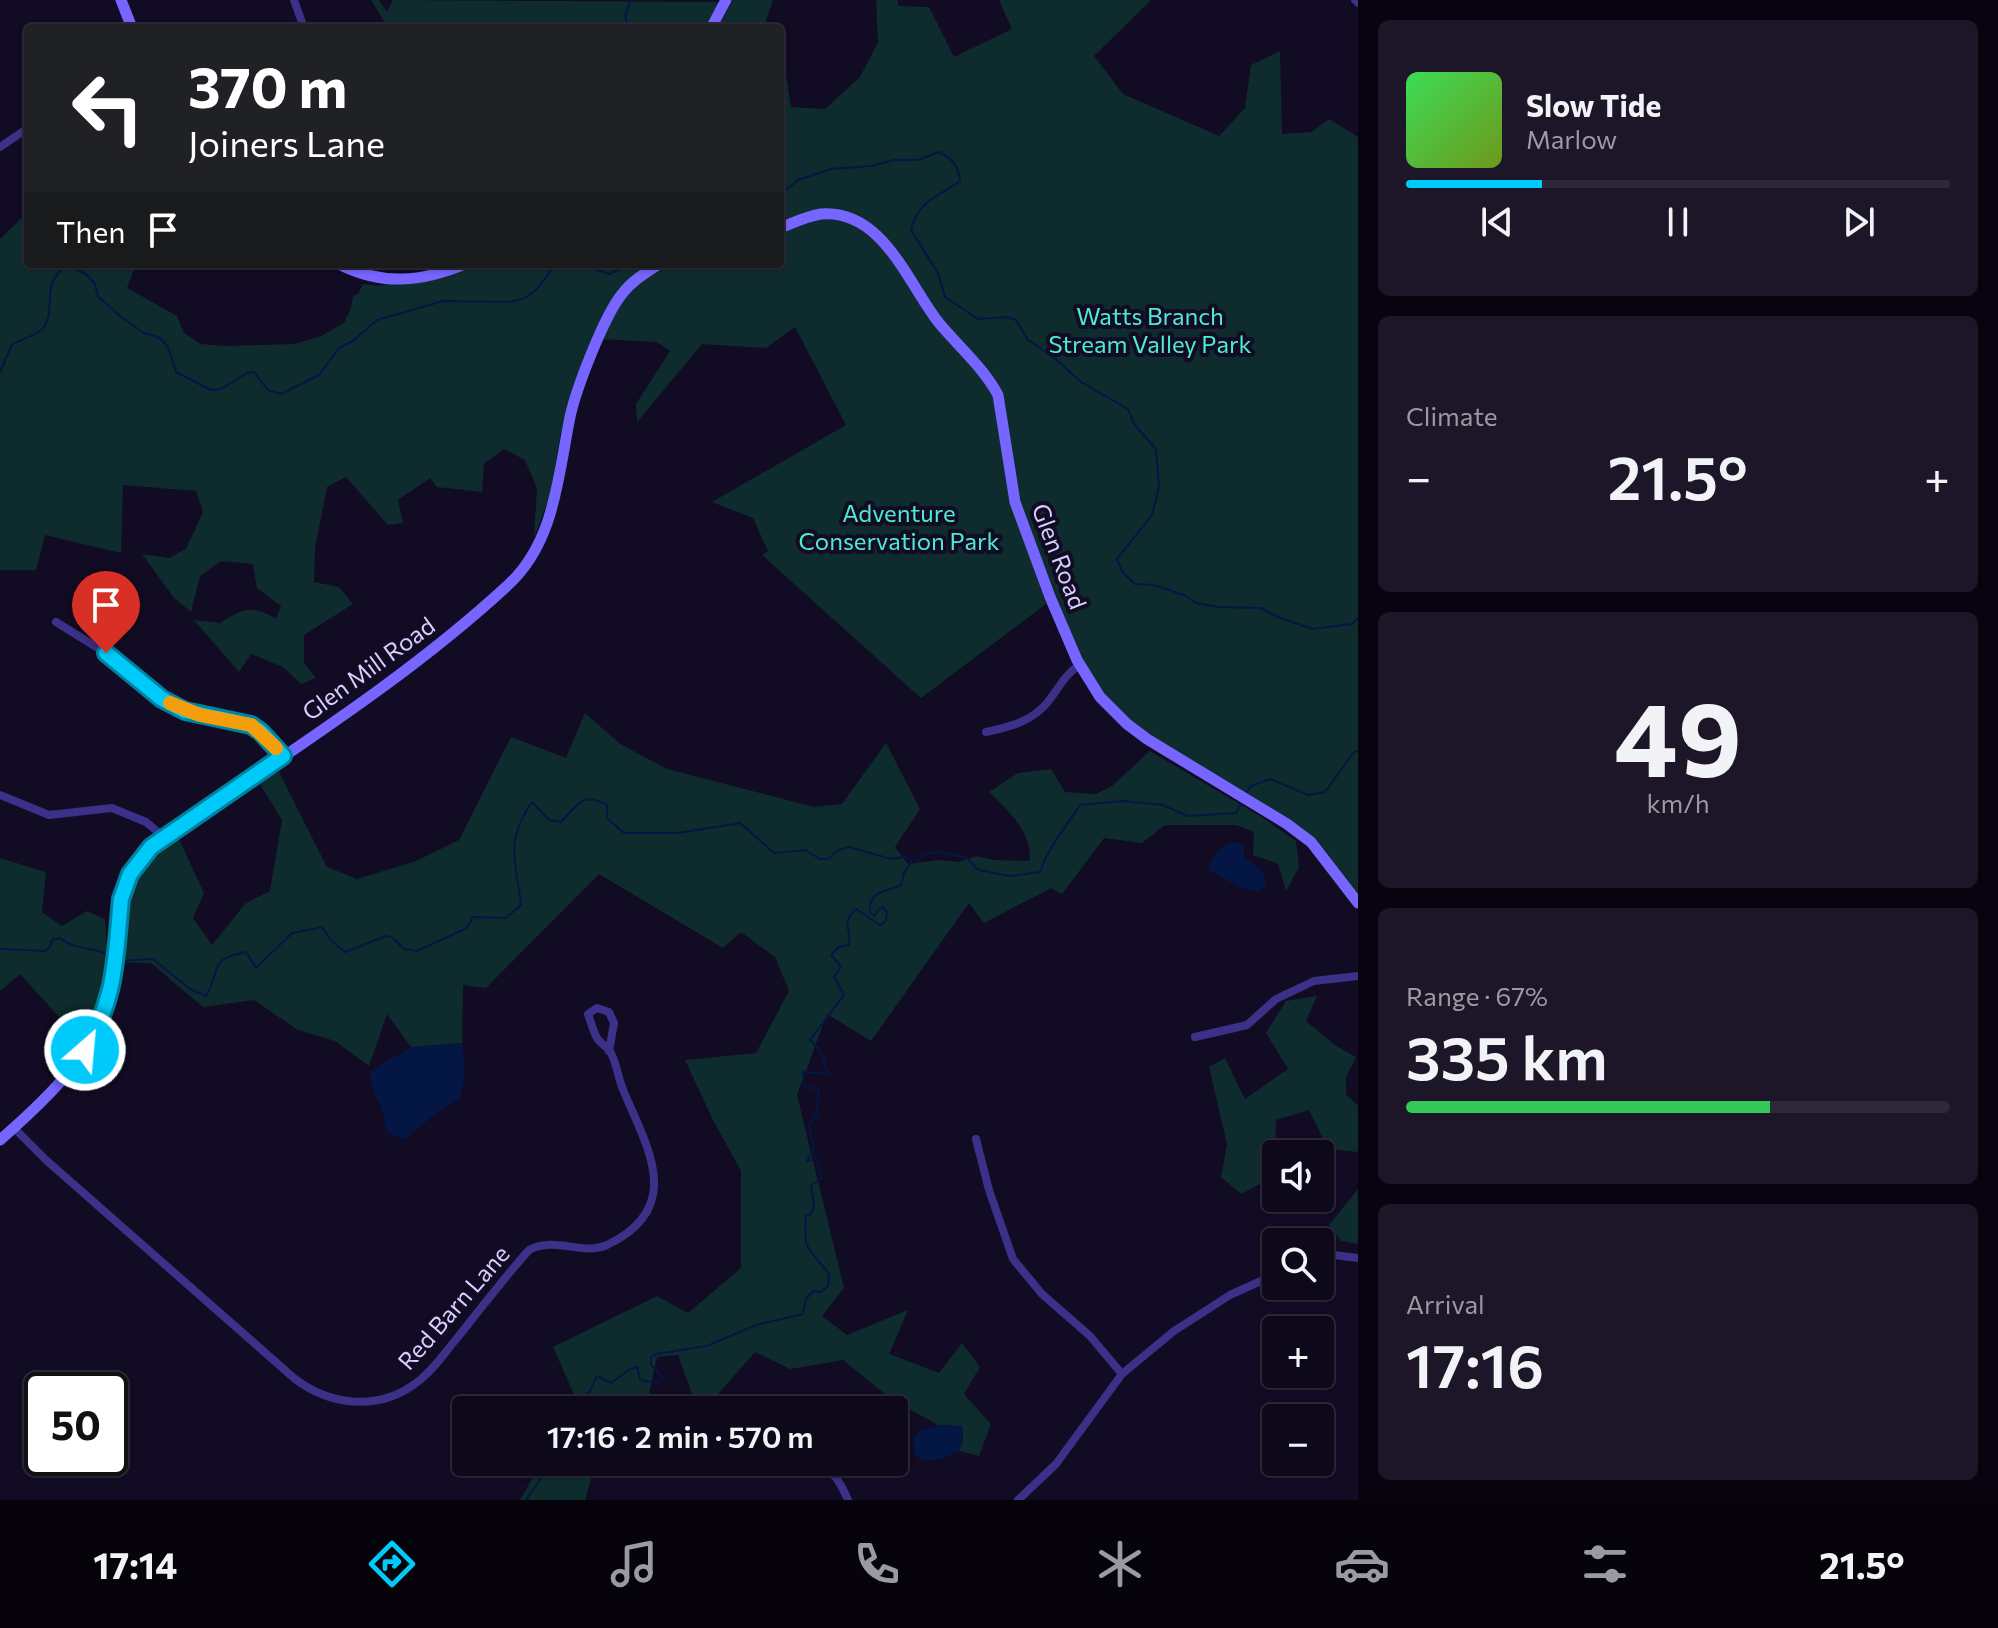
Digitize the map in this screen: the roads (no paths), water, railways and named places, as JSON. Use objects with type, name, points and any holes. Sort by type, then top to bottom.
[{"type":"main road","points":[[121,0],[130,24]]},
{"type":"main road","points":[[713,24],[726,0]]},
{"type":"main road","name":"Glen Road","points":[[784,227],[821,214],[839,215],[872,230],[885,244],[938,322],[990,379],[998,395],[1018,510],[1079,665],[1100,697],[1137,731],[1311,842],[1358,903]]},
{"type":"main road","points":[[349,268],[370,276],[396,280],[427,278],[454,268]]},
{"type":"main road","name":"Glen Mill Road","points":[[0,1140],[65,1077],[98,1028],[113,986],[124,886],[140,858],[164,837],[446,639],[507,586],[529,562],[544,533],[552,507],[576,394],[612,308],[635,280],[653,268]]},
{"type":"street","points":[[294,0],[303,24]]},
{"type":"street","points":[[0,147],[24,131]]},
{"type":"street","points":[[56,622],[106,653],[162,699],[185,711],[251,725],[283,756]]},
{"type":"street","points":[[986,732],[1028,719],[1046,704],[1065,676],[1079,665]]},
{"type":"street","points":[[0,795],[49,815],[112,808],[146,822],[164,837]]},
{"type":"street","points":[[1195,1037],[1247,1025],[1276,999],[1314,981],[1358,976]]},
{"type":"street","name":"Red Barn Lane","points":[[14,1128],[46,1160],[308,1389],[336,1400],[373,1401],[415,1384],[429,1371],[529,1250],[542,1244],[578,1248],[604,1246],[634,1228],[648,1207],[656,1183],[651,1153],[609,1051],[597,1039],[588,1014],[597,1008],[609,1012],[614,1023],[609,1051]]},
{"type":"street","points":[[976,1139],[989,1190],[1013,1259],[1042,1294],[1090,1336],[1122,1374]]},
{"type":"street","points":[[1334,1255],[1358,1258]]},
{"type":"street","points":[[1018,1500],[1056,1464],[1122,1374],[1185,1324],[1230,1295],[1262,1280]]},
{"type":"street","points":[[836,1476],[848,1500]]},
{"type":"water","points":[[1237,842],[1244,847],[1244,857],[1262,871],[1267,884],[1258,892],[1239,887],[1209,870],[1218,851]]},
{"type":"water","points":[[462,1043],[465,1071],[460,1099],[439,1111],[404,1140],[386,1131],[370,1071],[411,1047]]},
{"type":"water","points":[[938,1425],[962,1426],[963,1440],[959,1451],[932,1460],[915,1455],[913,1439],[922,1430]]},
{"type":"waterway","points":[[627,24],[625,16],[631,0]]},
{"type":"waterway","points":[[784,192],[798,180],[831,169],[918,160],[939,152],[948,157],[954,163],[960,181],[924,206],[918,212],[911,230],[938,273],[945,297],[978,319],[1007,317],[1016,320],[1028,340],[1081,382],[1128,409],[1134,424],[1156,449],[1159,487],[1152,515],[1117,559],[1123,573],[1135,584],[1154,585],[1184,595],[1196,603],[1261,608],[1312,629],[1352,624],[1358,618]]},
{"type":"waterway","points":[[0,372],[12,345],[44,328],[53,282],[63,268]]},
{"type":"waterway","points":[[63,268],[76,269],[87,275],[95,284],[98,296],[121,317],[144,333],[160,338],[168,347],[176,372],[211,390],[221,389],[254,372],[268,390],[281,394],[319,375],[340,347],[353,341],[377,320],[443,301],[508,302],[523,299],[535,291],[551,268]]},
{"type":"waterway","points":[[591,268],[609,274],[622,268]]},
{"type":"waterway","points":[[1246,793],[1251,786],[1270,779],[1308,795],[1325,792],[1354,752],[1358,751]]},
{"type":"waterway","points":[[121,961],[153,959],[190,989],[206,996],[218,966],[226,958],[246,952],[256,968],[292,933],[322,927],[345,952],[386,936],[393,938],[404,949],[417,951],[467,928],[473,917],[506,918],[521,905],[515,841],[523,816],[532,802],[549,820],[561,822],[581,802],[599,801],[607,805],[607,818],[624,833],[678,833],[740,823],[774,853],[805,850],[820,859],[828,859],[840,849],[849,847],[891,859],[905,857],[917,861],[927,853],[939,852],[967,858],[978,870],[1010,876],[1040,872],[1053,845],[1080,805],[1123,801],[1163,805],[1188,816],[1236,813],[1242,803]]},
{"type":"waterway","points":[[588,1396],[597,1376],[611,1383],[637,1367],[640,1380],[657,1383],[664,1379],[651,1365],[651,1357],[656,1354],[707,1346],[756,1325],[803,1314],[806,1299],[813,1291],[821,1292],[828,1286],[829,1274],[809,1249],[806,1237],[806,1216],[811,1214],[814,1206],[811,1185],[821,1179],[817,1159],[807,1161],[814,1148],[809,1126],[818,1113],[819,1089],[805,1087],[803,1072],[828,1073],[821,1051],[810,1040],[844,995],[834,977],[841,967],[831,955],[838,947],[849,945],[849,918],[856,909],[880,925],[886,921],[887,912],[883,907],[875,916],[870,913],[872,900],[879,893],[901,885],[912,860]]},
{"type":"waterway","points":[[0,949],[45,951],[52,940],[60,938],[110,957]]},
{"type":"waterway","points":[[526,1500],[542,1476]]},
{"type":"park label","name":"Watts Branch Stream Valley Park","points":[[1150,329]]},
{"type":"park label","name":"Adventure Conservation Park","points":[[899,526]]}]
